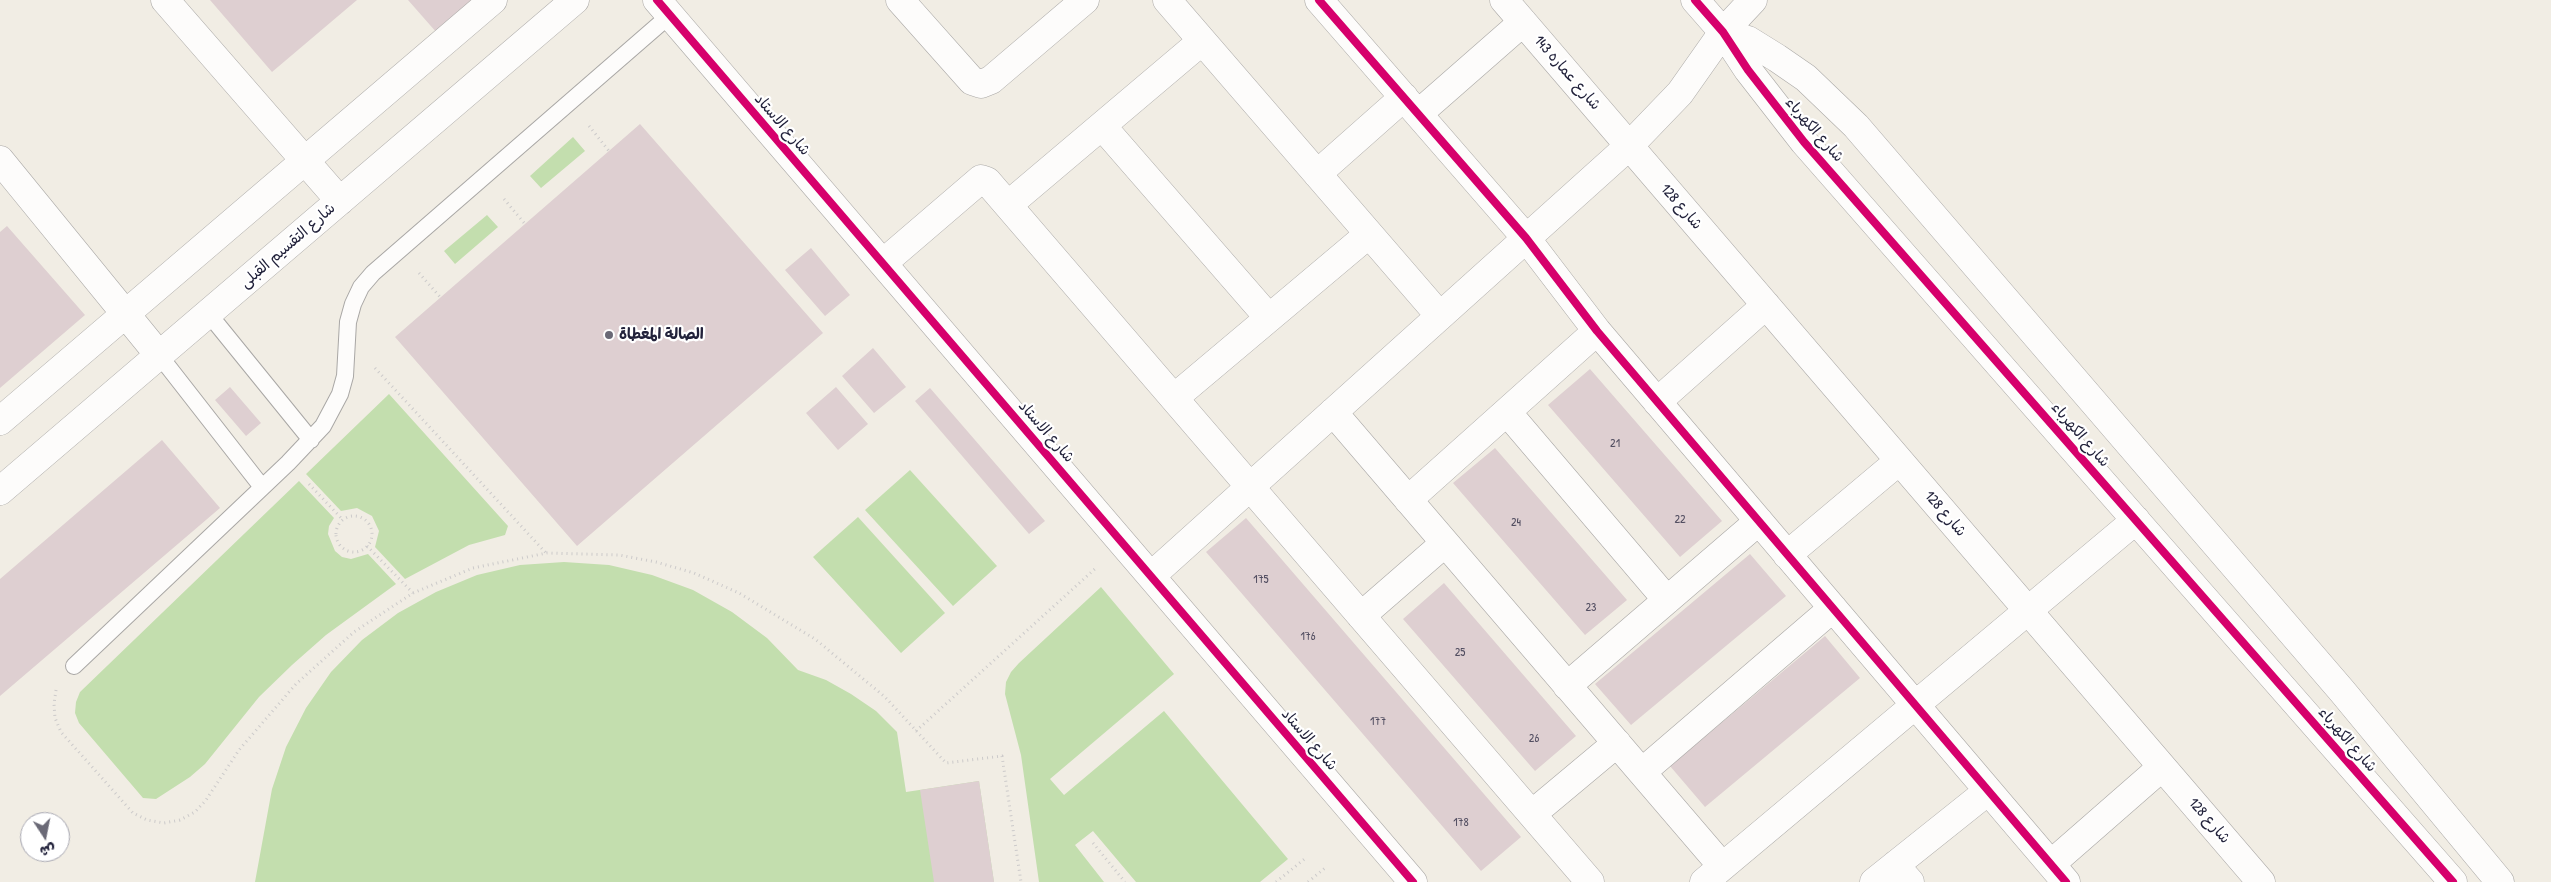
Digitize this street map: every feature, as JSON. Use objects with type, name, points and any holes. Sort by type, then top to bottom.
[{"type":"street","points":[[165,0],[340,201]]},
{"type":"street","points":[[0,420],[493,0]]},
{"type":"street","name":"شارع التقسيم القبلى","points":[[0,491],[576,0]]},
{"type":"street","points":[[900,0],[972,81],[981,84],[991,80],[1085,0]]},
{"type":"street","points":[[1167,0],[1440,316]]},
{"type":"street","points":[[1319,0],[1526,238],[1596,331],[2058,873],[2162,767]]},
{"type":"street","name":"شارع عماره 143","points":[[1504,0],[1629,146]]},
{"type":"street","name":"شارع الكهرباء","points":[[1695,0],[1723,32],[1748,70],[1804,142],[2453,882]]},
{"type":"street","points":[[1151,576],[1629,146],[1680,93],[1723,32],[1753,0]]},
{"type":"street","name":"شارع الاستاد","points":[[664,8],[1414,882]]},
{"type":"street","points":[[1317,174],[1523,22]]},
{"type":"street","name":"شارع الكهرباء","points":[[1723,32],[1748,40],[1806,78],[1856,126],[2342,691],[2500,882]]},
{"type":"street","points":[[1008,205],[1202,41]]},
{"type":"street","points":[[1102,126],[1269,318]]},
{"type":"street","name":"شارع 128","points":[[1629,146],[2261,882]]},
{"type":"street","points":[[3,170],[159,355]]},
{"type":"street","points":[[883,263],[981,179],[987,180],[1590,882]]},
{"type":"street","points":[[1174,398],[1369,234]]},
{"type":"street","points":[[1657,402],[1766,305]]},
{"type":"street","points":[[1408,500],[1596,331]]},
{"type":"street","points":[[1333,412],[1642,772],[1713,874],[2136,520]]},
{"type":"street","points":[[1507,412],[1667,600]]},
{"type":"street","points":[[1787,555],[1899,461]]},
{"type":"street","points":[[1567,686],[1759,521]]},
{"type":"street","points":[[1361,616],[1444,543]]},
{"type":"street","points":[[1642,772],[1833,608]]},
{"type":"street","points":[[2310,719],[2342,691]]},
{"type":"street","points":[[1532,814],[1617,743]]},
{"type":"street","points":[[1874,882],[1903,873],[1988,791]]},
{"type":"lane","points":[[74,666],[288,463],[323,426],[340,394],[347,358],[348,322],[353,304],[361,287],[373,273],[664,8]]},
{"type":"lane","points":[[208,314],[311,440]]},
{"type":"lane","points":[[159,355],[262,487]]},
{"type":"path","points":[[584,120],[609,151]]},
{"type":"path","points":[[499,193],[525,224]]},
{"type":"path","points":[[414,267],[440,297]]},
{"type":"path","points":[[347,358],[365,362],[380,372],[546,553]]},
{"type":"path","points":[[288,463],[343,520]]},
{"type":"path","points":[[354,516],[365,520],[369,524],[372,535],[367,546],[362,550],[349,551],[339,543],[336,531],[343,520],[354,516]]},
{"type":"path","points":[[916,731],[1123,543]]},
{"type":"path","points":[[367,546],[412,593]]},
{"type":"path","points":[[74,666],[63,676],[54,704],[55,718],[61,732],[133,813],[148,820],[164,823],[180,820],[195,812],[206,800],[239,750],[296,684],[354,632],[412,593],[473,568],[546,553],[619,555],[656,562],[694,573],[739,593],[816,639],[885,698],[946,763],[1002,756],[1021,882]]},
{"type":"path","points":[[1092,842],[1126,882]]},
{"type":"path","points":[[1276,882],[1307,857]]},
{"type":"path","points":[[1308,882],[1325,868]]},
{"type":"green space","points":[[573,137],[585,151],[541,188],[530,176]]},
{"type":"green space","points":[[487,215],[498,227],[455,264],[444,251]]},
{"type":"green space","points":[[389,394],[508,526],[505,535],[469,545],[405,579],[375,547],[379,531],[372,516],[357,508],[341,511],[306,474]]},
{"type":"green space","points":[[910,470],[997,566],[953,606],[865,510]]},
{"type":"green space","points":[[299,481],[334,518],[329,526],[328,534],[335,551],[342,557],[351,559],[368,554],[396,584],[326,635],[292,665],[259,697],[205,764],[190,777],[156,799],[143,798],[79,723],[75,713],[76,702],[80,692]]},
{"type":"green space","points":[[858,517],[945,613],[901,653],[813,557]]},
{"type":"green space","points":[[564,562],[609,565],[652,575],[693,590],[732,612],[767,638],[798,670],[826,680],[851,694],[876,711],[897,732],[906,792],[979,781],[994,882],[255,882],[272,789],[286,747],[306,708],[331,672],[362,640],[398,613],[436,592],[477,575],[520,565]]},
{"type":"green space","points":[[1101,587],[1174,674],[1050,779],[1064,795],[1164,711],[1288,859],[1260,882],[1136,882],[1093,831],[1075,845],[1104,882],[1039,882],[1021,755],[1005,694],[1006,682],[1011,672],[1019,663]]},
{"type":"building","points":[[210,0],[357,0],[272,72]]},
{"type":"building","points":[[408,0],[476,0],[437,33]]},
{"type":"building","name":"الصالة المغطاة","points":[[640,124],[823,333],[577,546],[395,337]]},
{"type":"building","points":[[7,226],[85,315],[0,388],[0,232]]},
{"type":"building","points":[[811,248],[850,295],[825,316],[785,270]]},
{"type":"building","points":[[873,348],[906,387],[874,413],[842,376]]},
{"type":"building","points":[[1590,369],[1722,521],[1680,557],[1548,405]]},
{"type":"building","points":[[230,387],[261,423],[246,436],[215,400]]},
{"type":"building","points":[[836,387],[868,424],[838,450],[806,413]]},
{"type":"building","points":[[930,388],[1045,521],[1029,534],[915,401]]},
{"type":"building","points":[[162,440],[220,508],[0,696],[0,579]]},
{"type":"building","points":[[1495,448],[1627,600],[1585,635],[1453,483]]},
{"type":"building","points":[[1246,518],[1521,837],[1481,871],[1206,552]]},
{"type":"building","points":[[1750,554],[1786,596],[1631,725],[1595,684]]},
{"type":"building","points":[[1444,583],[1576,736],[1535,771],[1403,619]]},
{"type":"building","points":[[1825,636],[1860,678],[1705,807],[1670,766]]},
{"type":"building","points":[[979,781],[994,882],[934,882],[920,790]]},
{"type":"cycle path","points":[[657,0],[1413,882]]},
{"type":"cycle path","points":[[1319,0],[1526,238],[1597,331],[2066,882]]},
{"type":"cycle path","points":[[1695,0],[1723,32],[1748,70],[1804,142],[2453,882]]},
{"type":"place","name":"الصالة المغطاة","points":[[609,335]]}]
